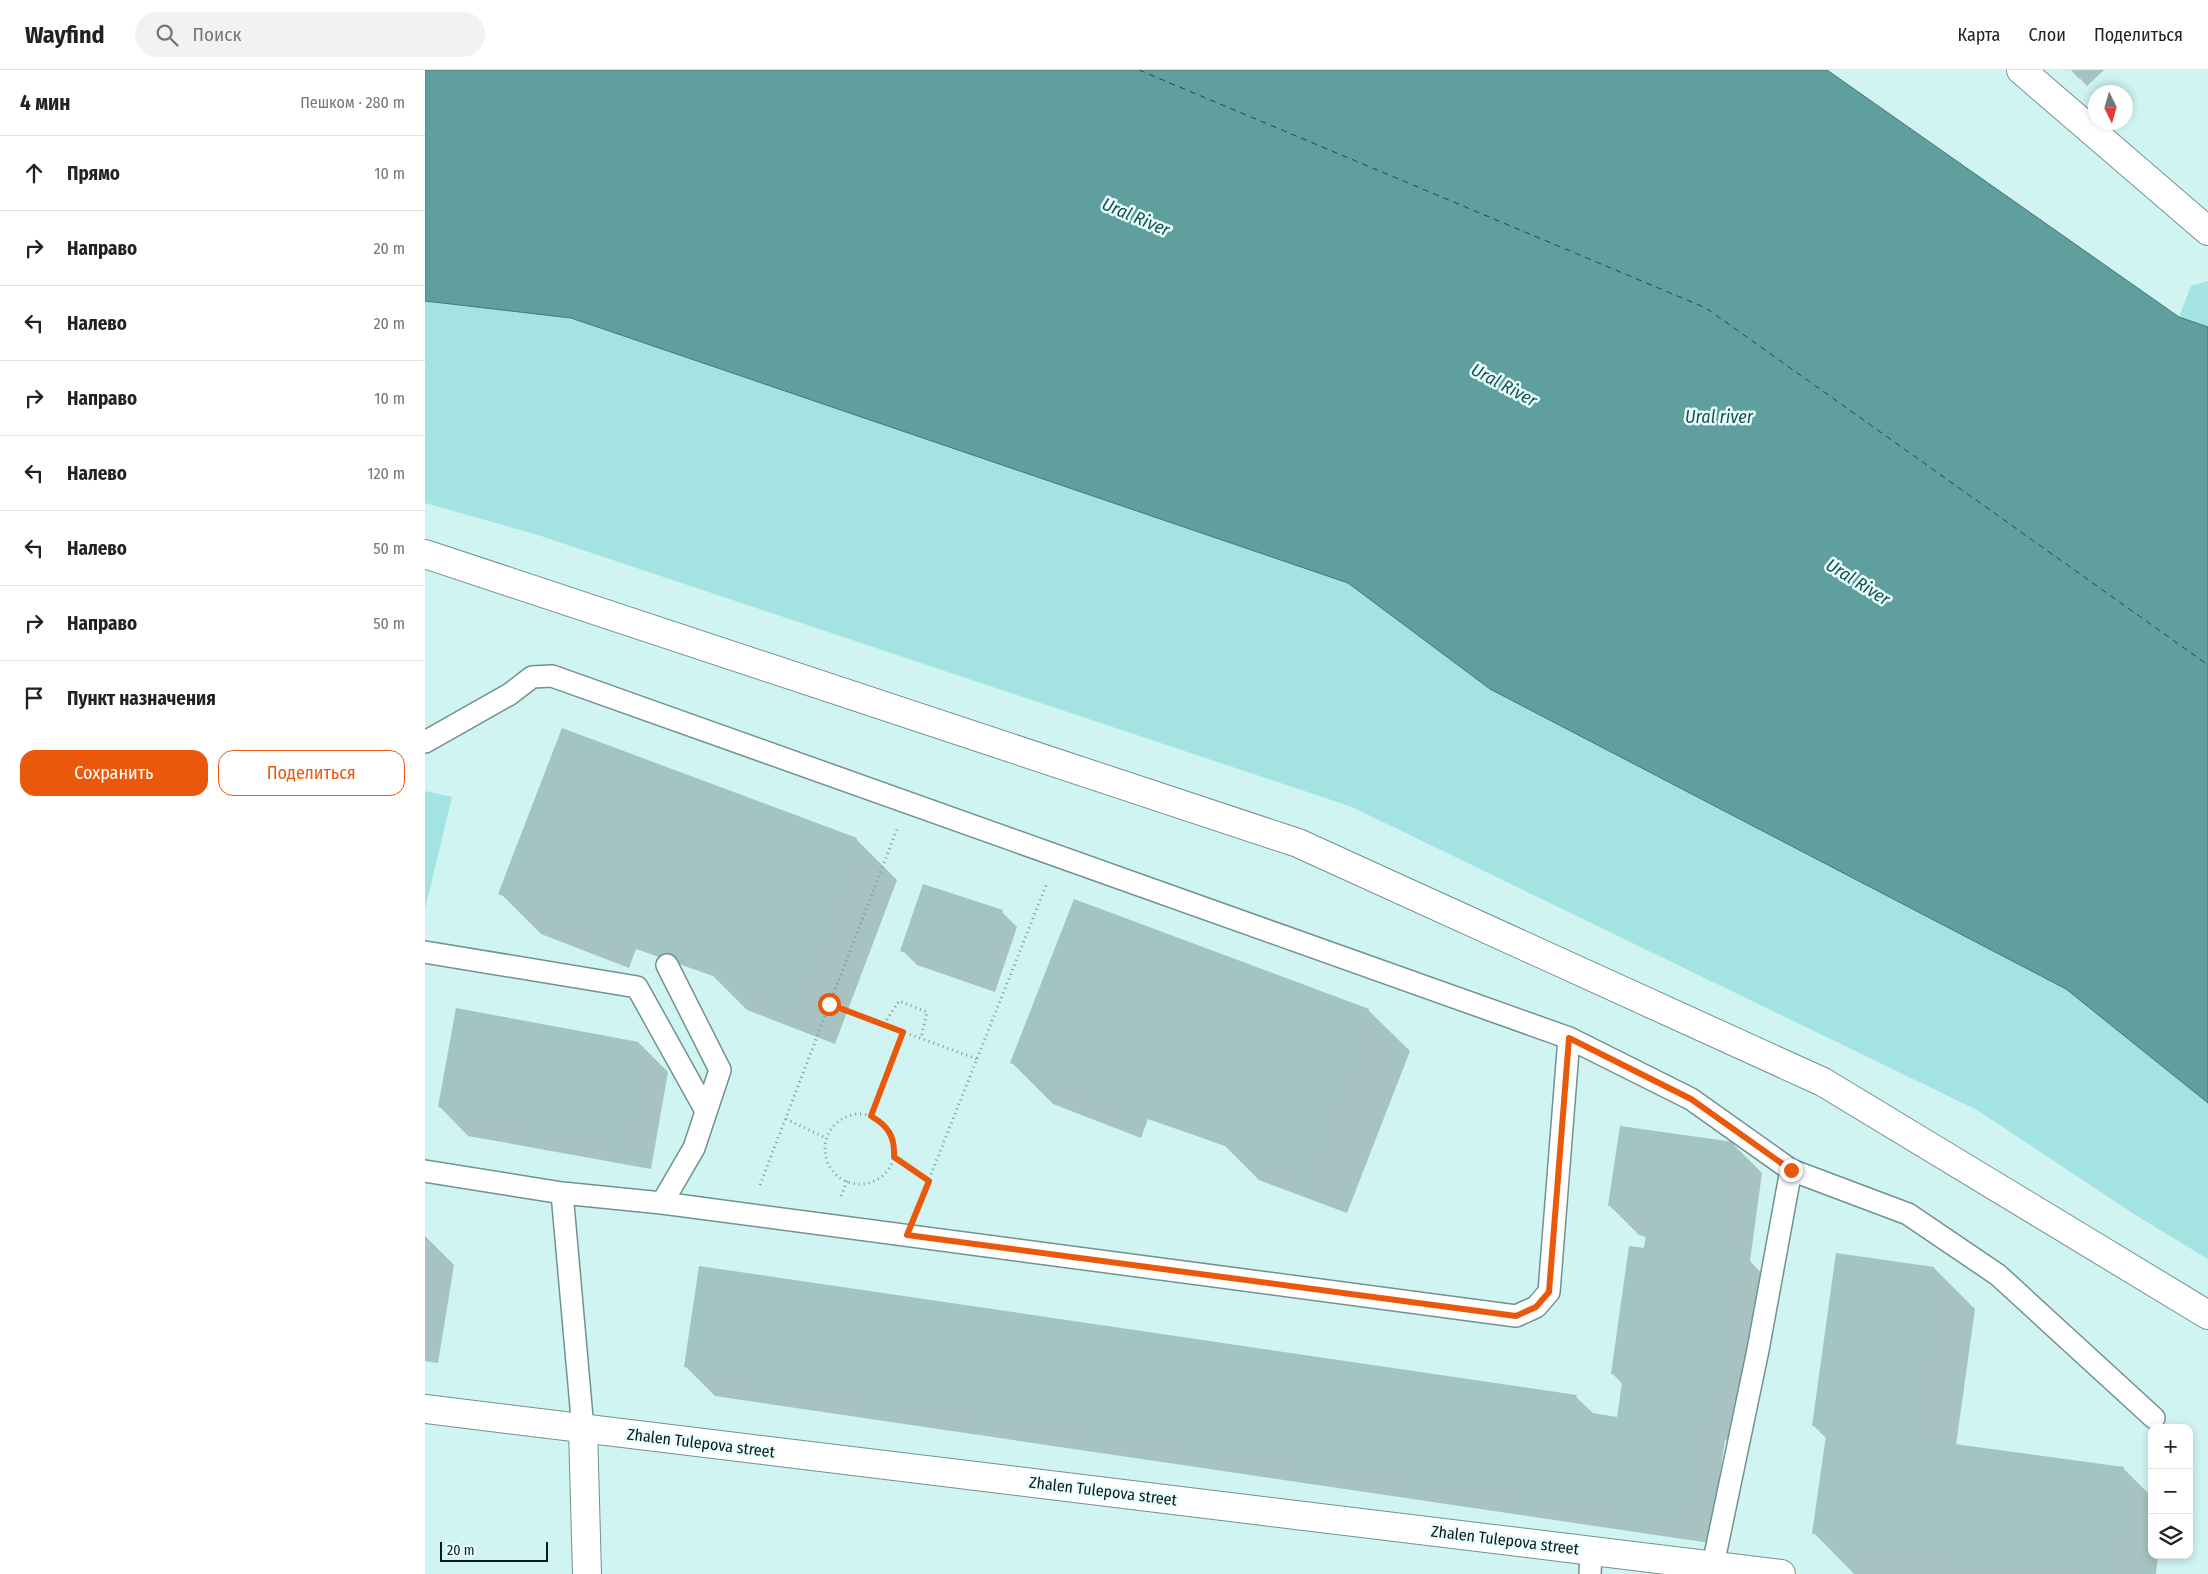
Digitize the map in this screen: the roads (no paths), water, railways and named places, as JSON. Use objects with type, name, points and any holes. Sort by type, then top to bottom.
[{"type":"street","points":[[2021,70],[2208,231]]},
{"type":"street","points":[[425,554],[1298,843],[1823,1082],[2208,1315]]},
{"type":"street","name":"Zhalen Tulepova street","points":[[425,1409],[1590,1562],[1713,1565],[1781,1574]]},
{"type":"street","points":[[583,1429],[587,1574]]},
{"type":"lane","points":[[425,742],[510,694],[532,677],[552,676],[1569,1038],[1691,1099],[1791,1170],[1908,1214],[1997,1275],[2154,1418]]},
{"type":"lane","points":[[425,952],[637,987],[706,1111]]},
{"type":"lane","points":[[663,1203],[694,1148],[720,1070],[667,965]]},
{"type":"lane","points":[[425,1171],[562,1193],[663,1203],[1516,1316],[1536,1307],[1549,1292],[1569,1038]]},
{"type":"lane","points":[[1713,1565],[1758,1350],[1791,1170]]},
{"type":"lane","points":[[562,1193],[583,1429]]},
{"type":"water","name":"Ural river","points":[[425,70],[1827,70],[2179,317],[2208,327],[2208,1103],[2066,989],[1490,689],[1348,583],[571,318],[425,301]]},
{"type":"water label","name":"Ural River","points":[[1136,217]]},
{"type":"water label","name":"Ural River","points":[[1504,385]]},
{"type":"water label","name":"Ural River","points":[[1858,582]]}]
